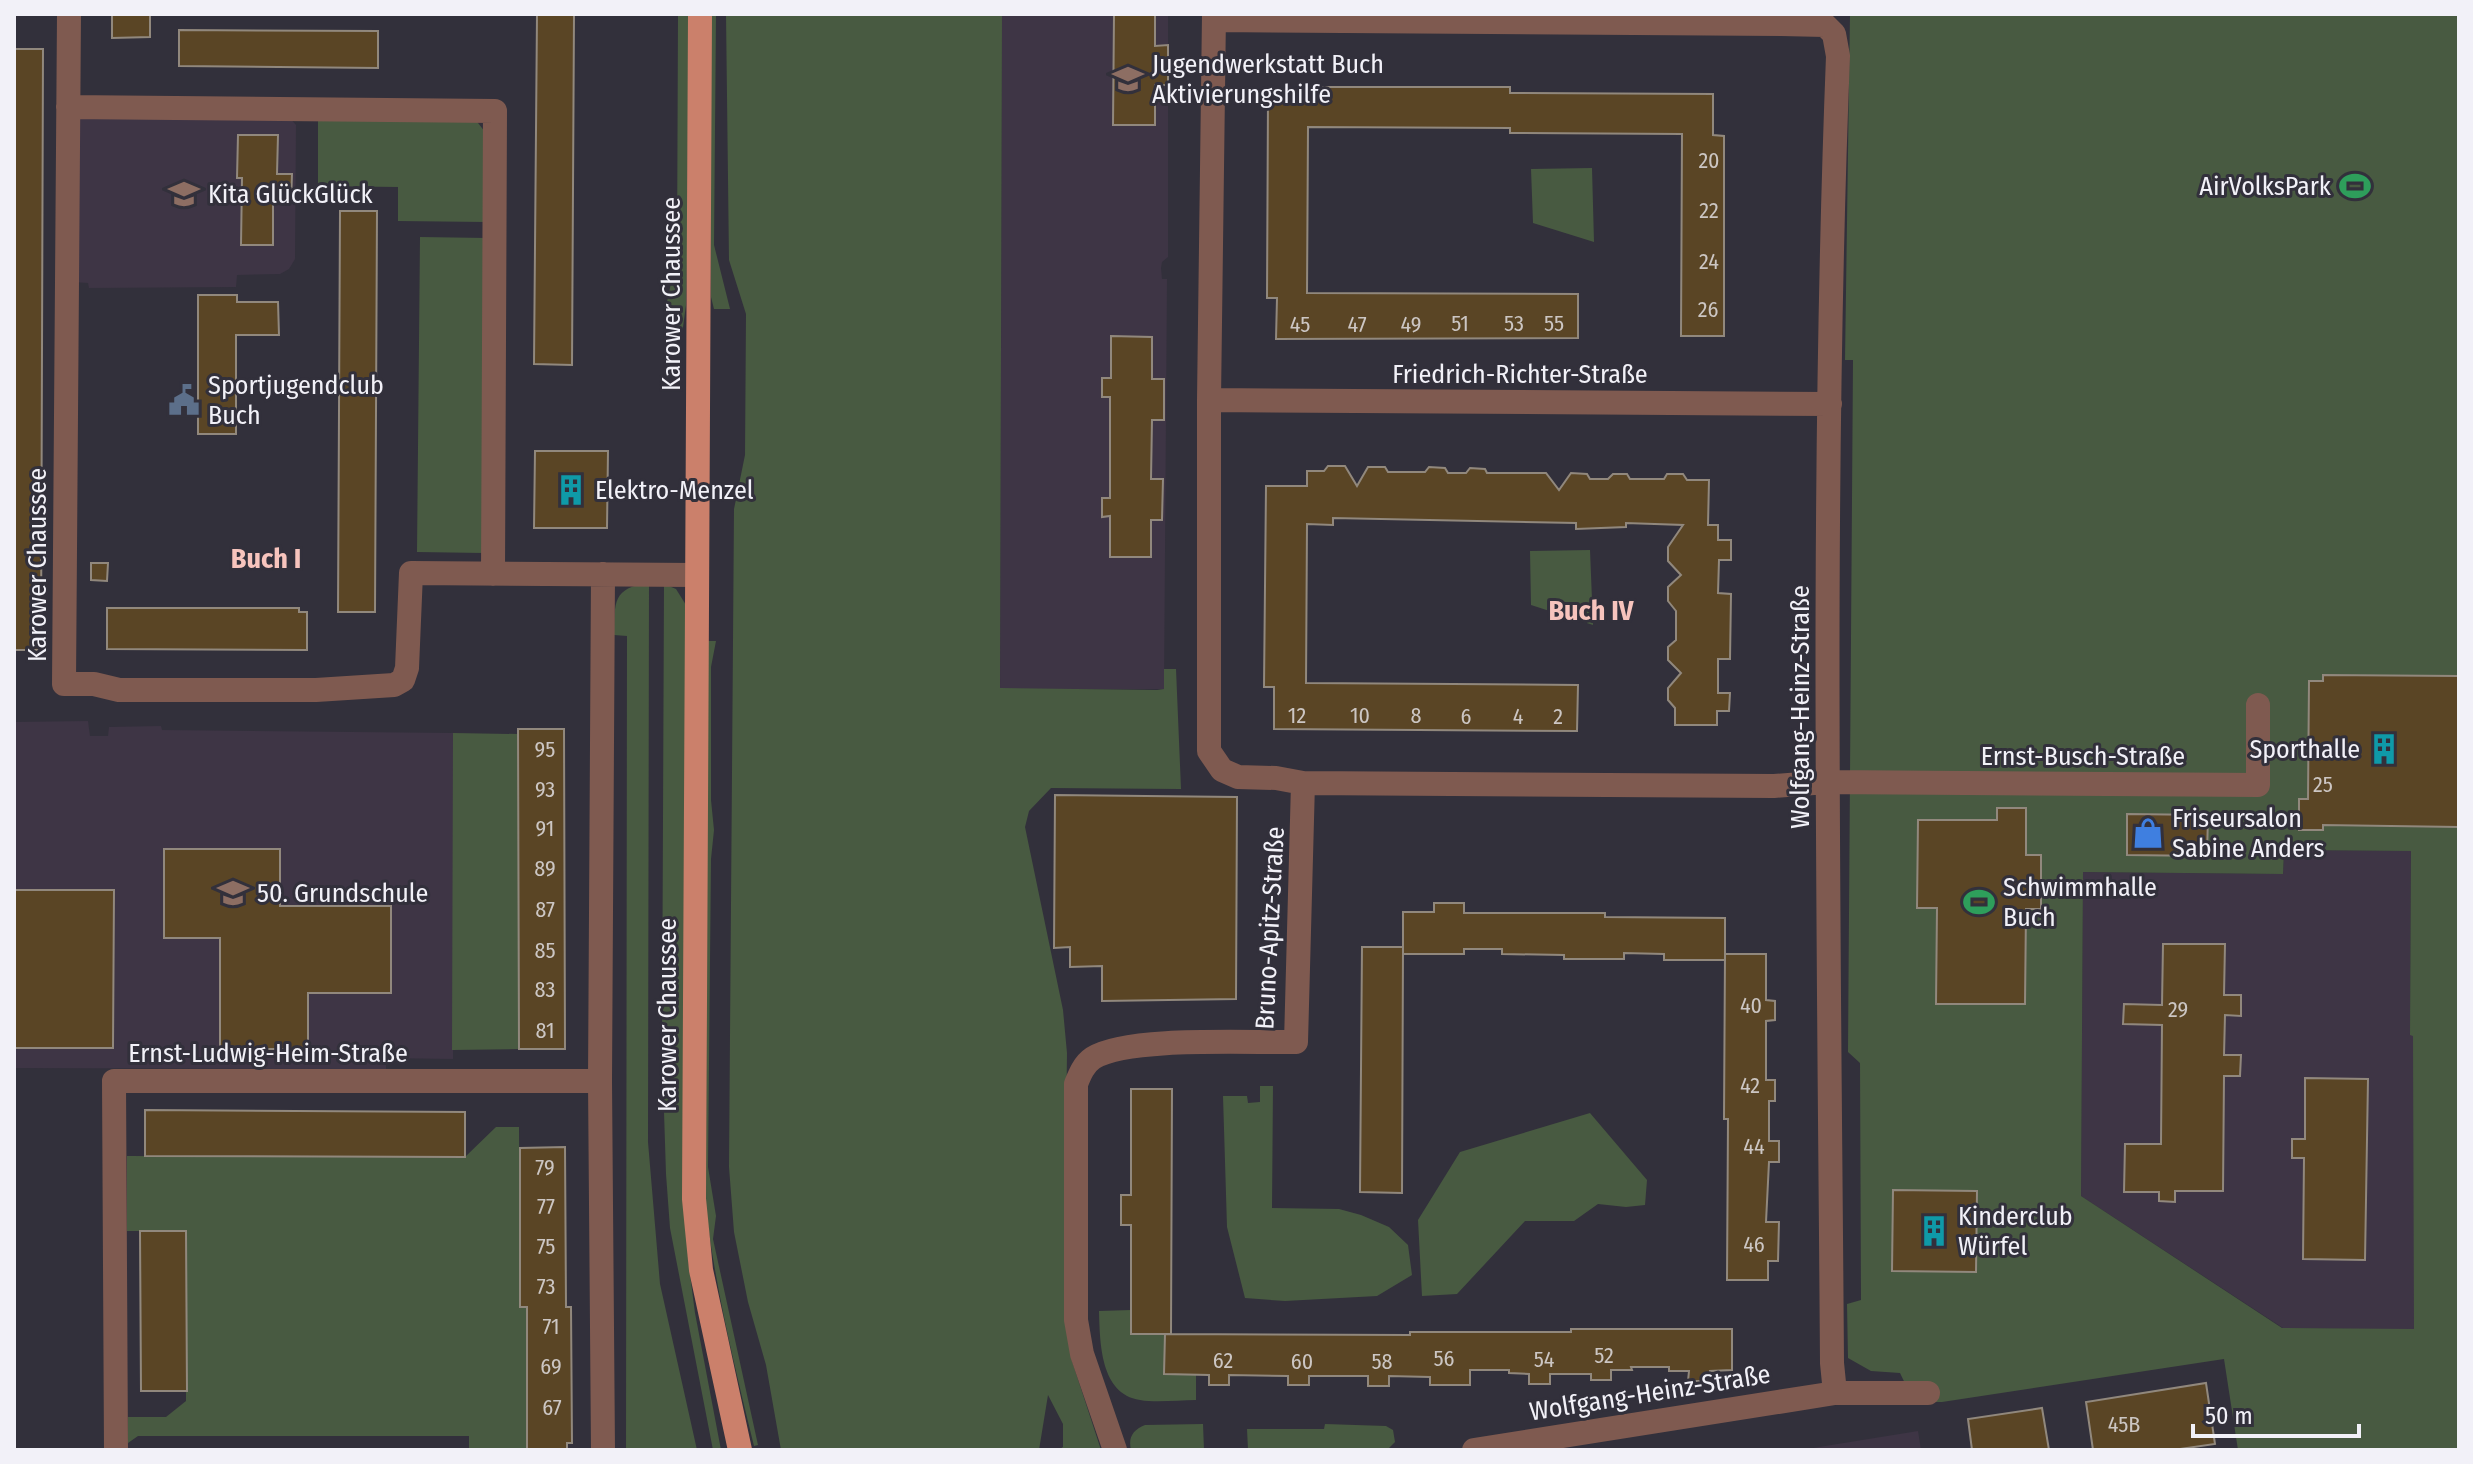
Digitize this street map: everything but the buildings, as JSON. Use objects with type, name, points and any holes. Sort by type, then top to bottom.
[{"type":"main road","name":"Karower Chaussee","points":[[700,14],[694,1199],[701,1270],[740,1450]]},
{"type":"street","name":"Karower Chaussee","points":[[69,14],[64,684],[94,684],[119,690],[316,690],[394,685],[403,680],[407,668],[411,573],[696,575]]},
{"type":"street","points":[[1214,17],[1209,751],[1222,770],[1238,777],[1276,778],[1303,783],[1788,786],[1827,782]]},
{"type":"street","name":"Wolfgang-Heinz-Straße","points":[[1214,17],[1825,25],[1834,34],[1838,56],[1831,214],[1827,782],[1832,1348],[1835,1393]]},
{"type":"street","points":[[68,107],[495,111],[493,574]]},
{"type":"street","name":"Friedrich-Richter-Straße","points":[[1209,400],[1830,404]]},
{"type":"street","points":[[603,574],[600,1081],[603,1450]]},
{"type":"street","name":"Ernst-Busch-Straße","points":[[1827,782],[2258,785],[2258,705]]},
{"type":"street","name":"Bruno-Apitz-Straße","points":[[1115,1450],[1082,1354],[1076,1320],[1076,1084],[1082,1069],[1092,1058],[1123,1047],[1296,1042],[1303,783]]},
{"type":"street","name":"Ernst-Ludwig-Heim-Straße","points":[[116,1450],[114,1081],[600,1081]]},
{"type":"street","name":"Wolfgang-Heinz-Straße","points":[[1474,1450],[1835,1393],[1928,1393]]},
{"type":"shaded area","points":[[1002,14],[1168,14],[1168,257],[1161,268],[1162,279],[1167,279],[1164,689],[1000,689]]},
{"type":"shaded area","name":"Kita GlückGlück","points":[[287,115],[296,125],[295,259],[289,269],[280,274],[237,275],[236,287],[89,288],[88,283],[73,282],[80,117]]},
{"type":"shaded area","name":"50. Grundschule","points":[[88,721],[90,736],[108,736],[109,727],[161,726],[162,730],[453,733],[453,1059],[386,1058],[386,1069],[14,1068],[14,722]]},
{"type":"shaded area","points":[[2284,850],[2411,851],[2410,1034],[2424,1035],[2419,1330],[2283,1328],[2081,1196],[2083,872],[2283,874]]},
{"type":"shaded area","points":[[1918,1431],[1921,1450],[1803,1450],[1819,1447]]},
{"type":"green space","points":[[678,14],[689,14],[686,305],[681,342],[664,342],[667,302],[677,255]]},
{"type":"green space","points":[[711,14],[716,14],[714,245],[730,309],[714,309],[711,297]]},
{"type":"green space","points":[[726,14],[1002,14],[1000,688],[1157,690],[1164,689],[1164,669],[1176,669],[1181,789],[1051,788],[1029,811],[1025,827],[1063,1010],[1067,1053],[1064,1293],[1072,1361],[1101,1450],[1058,1450],[1063,1447],[1063,1424],[1048,1395],[1039,1450],[781,1450],[766,1365],[748,1302],[734,1232],[729,1167],[734,509],[745,455],[746,314],[729,260]]},
{"type":"green space","points":[[1850,14],[2459,14],[2459,1450],[2238,1450],[2224,1359],[1942,1402],[1914,1402],[1900,1373],[1871,1371],[1848,1358],[1847,1304],[1861,1300],[1860,1063],[1848,1052],[1853,360],[1845,360]],"holes":[[[2284,850],[2411,851],[2414,1329],[2282,1328],[2081,1196],[2083,872],[2283,874]]]},
{"type":"green space","points":[[318,114],[475,119],[485,132],[486,222],[398,221],[398,187],[318,186]]},
{"type":"green space","points":[[1592,168],[1594,242],[1533,223],[1531,169]]},
{"type":"green space","points":[[420,237],[487,238],[484,553],[417,552]]},
{"type":"green space","points":[[1590,550],[1593,625],[1531,605],[1530,551]]},
{"type":"green space","points":[[649,583],[648,1142],[660,1284],[697,1450],[626,1450],[627,636],[614,635],[614,623],[616,605],[622,593]]},
{"type":"green space","points":[[664,584],[676,589],[686,605],[688,1259],[721,1450],[713,1450],[670,1228],[666,1174],[662,1050]]},
{"type":"green space","points":[[707,641],[716,641],[711,667],[711,800],[714,830],[711,859],[708,1167],[716,1216],[713,1239],[758,1445],[754,1446],[721,1300],[706,1210]]},
{"type":"green space","points":[[453,733],[518,734],[519,1049],[452,1050]]},
{"type":"green space","points":[[1260,1086],[1273,1086],[1272,1208],[1339,1209],[1389,1227],[1408,1245],[1412,1275],[1377,1296],[1285,1301],[1245,1298],[1227,1227],[1223,1096],[1247,1096],[1248,1103],[1260,1102]]},
{"type":"green space","points":[[1590,1113],[1647,1180],[1645,1205],[1626,1207],[1598,1204],[1574,1221],[1525,1221],[1457,1294],[1422,1296],[1418,1220],[1460,1152]]},
{"type":"green space","points":[[496,1127],[519,1127],[520,1307],[527,1307],[527,1450],[469,1450],[469,1436],[138,1436],[128,1443],[128,1417],[166,1417],[186,1401],[186,1231],[127,1231],[127,1156],[465,1157]]},
{"type":"green space","points":[[1131,1310],[1131,1334],[1165,1334],[1165,1374],[1196,1375],[1196,1400],[1140,1400],[1127,1396],[1117,1388],[1105,1365],[1099,1311]]},
{"type":"green space","points":[[1203,1424],[1204,1450],[1131,1450],[1132,1434],[1145,1425]]},
{"type":"green space","points":[[1325,1424],[1386,1426],[1393,1430],[1395,1442],[1387,1450],[1248,1450],[1247,1429],[1324,1429]]},
{"type":"place","name":"Jugendwerkstatt Buch Aktivierungshilfe","points":[[1128,79]]},
{"type":"place","name":"AirVolksPark","points":[[2355,186]]},
{"type":"place","name":"Kita GlückGlück","points":[[184,194]]},
{"type":"place","name":"Sportjugendclub Buch","points":[[184,400]]},
{"type":"place","name":"Elektro-Menzel","points":[[571,490]]},
{"type":"place","name":"Sporthalle","points":[[2384,749]]},
{"type":"place","name":"Friseursalon Sabine Anders","points":[[2148,833]]},
{"type":"place","name":"50. Grundschule","points":[[233,893]]},
{"type":"place","name":"Schwimmhalle Buch","points":[[1979,902]]},
{"type":"place","name":"Kinderclub Würfel","points":[[1934,1231]]},
{"type":"district","name":"Buch I","points":[[266,558]]},
{"type":"district","name":"Buch IV","points":[[1591,610]]}]
